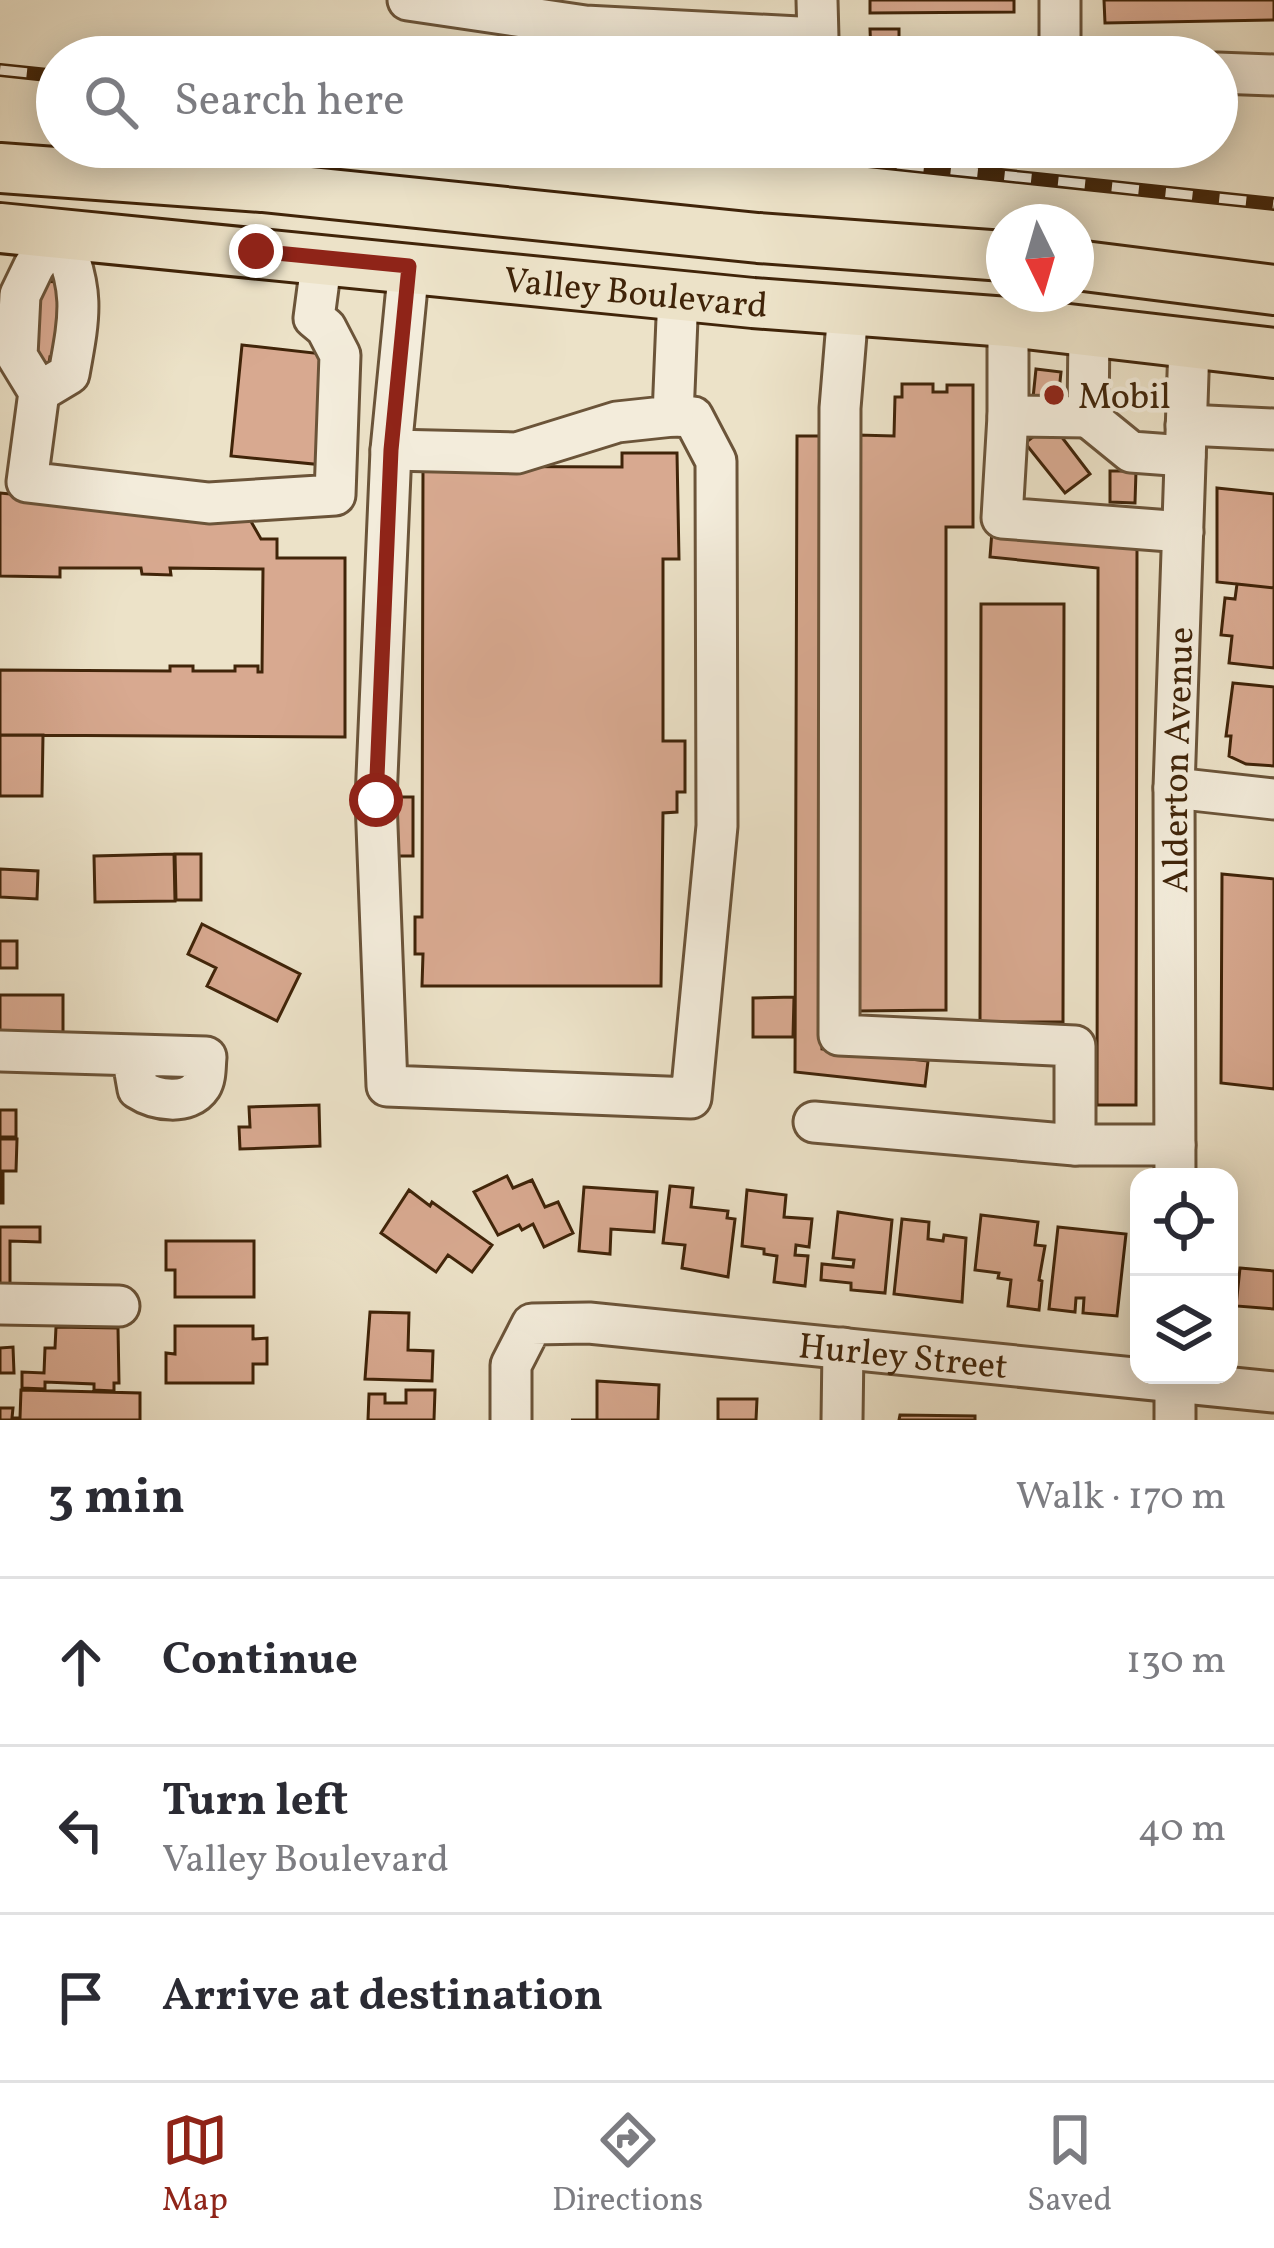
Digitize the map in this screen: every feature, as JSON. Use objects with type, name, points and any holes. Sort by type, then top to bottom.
[{"type":"main road","name":"Valley Boulevard","points":[[0,168],[262,187],[758,238],[986,255]]},
{"type":"main road","name":"Valley Boulevard","points":[[0,228],[678,295],[1008,322],[1274,353]]},
{"type":"main road","points":[[1094,268],[1274,290]]},
{"type":"main road","points":[[1189,345],[1194,282]]},
{"type":"street","points":[[408,0],[585,26],[779,36]]},
{"type":"street","points":[[818,0],[818,36]]},
{"type":"street","points":[[1060,0],[1060,36]]},
{"type":"street","points":[[1238,74],[1274,75]]},
{"type":"street","points":[[39,392],[69,374],[80,313],[76,269],[59,232],[34,266],[20,296],[16,356],[39,392],[27,482],[209,503],[334,495],[340,356],[326,328],[314,318],[322,257]]},
{"type":"street","points":[[391,450],[517,453],[617,422],[673,416],[693,417],[716,461],[717,826],[691,1098],[387,1086],[376,800],[391,450],[409,266]]},
{"type":"street","points":[[673,416],[678,295]]},
{"type":"street","points":[[848,310],[840,409],[839,1035],[1075,1046],[1075,1145]]},
{"type":"street","points":[[1008,322],[1002,518],[1183,532]]},
{"type":"street","points":[[1088,417],[1089,332]]},
{"type":"street","name":"Alderton Avenue","points":[[1175,1161],[1174,788],[1189,345]]},
{"type":"street","points":[[1008,416],[1088,417],[1131,452],[1274,429]]},
{"type":"street","points":[[1174,788],[1274,799]]},
{"type":"street","points":[[0,1051],[133,1055]]},
{"type":"street","points":[[814,1122],[1075,1145],[1175,1161]]},
{"type":"street","points":[[0,1304],[119,1306]]},
{"type":"street","name":"Hurley Street","points":[[511,1420],[512,1365],[532,1324],[589,1323],[1130,1373]]},
{"type":"street","points":[[842,1420],[843,1348]]},
{"type":"street","points":[[1175,1384],[1175,1420]]},
{"type":"street","name":"Hurley Street","points":[[1221,1384],[1274,1392]]},
{"type":"building","points":[[870,0],[1014,0],[1014,12],[870,13]]},
{"type":"building","points":[[1104,0],[1274,0],[1274,20],[1105,23]]},
{"type":"building","points":[[870,29],[899,29],[899,36],[870,36]]},
{"type":"building","points":[[35,280],[67,283],[59,358],[50,357],[49,365],[32,363]]},
{"type":"building","points":[[242,345],[323,354],[324,465],[231,456]]},
{"type":"building","points":[[1036,369],[1061,372],[1058,401],[1033,398]]},
{"type":"building","points":[[902,384],[933,384],[933,392],[947,392],[947,385],[973,385],[973,527],[946,527],[946,1010],[857,1011],[858,435],[894,436],[895,397],[902,397]]},
{"type":"building","points":[[1051,423],[1090,474],[1065,493],[1025,443]]},
{"type":"building","points":[[797,436],[823,436],[822,1049],[928,1061],[925,1086],[795,1072]]},
{"type":"building","points":[[622,453],[677,453],[679,559],[663,559],[663,741],[685,741],[685,792],[677,792],[677,812],[663,813],[661,986],[422,986],[423,954],[415,954],[415,917],[422,917],[423,466],[622,467]]},
{"type":"building","points":[[1110,471],[1136,471],[1135,503],[1110,502]]},
{"type":"building","points":[[1217,488],[1274,494],[1274,588],[1217,582]]},
{"type":"building","points":[[0,493],[249,518],[261,539],[277,539],[277,558],[345,558],[345,737],[0,735],[0,670],[170,671],[170,666],[193,666],[193,671],[235,671],[235,666],[258,666],[262,672],[263,569],[170,568],[171,575],[142,574],[141,568],[60,568],[60,577],[0,576]]},
{"type":"building","points":[[992,531],[1137,546],[1136,1105],[1097,1105],[1098,568],[990,557]]},
{"type":"building","points":[[1237,584],[1274,588],[1274,668],[1229,663],[1232,636],[1221,635],[1225,598],[1235,599]]},
{"type":"building","points":[[981,604],[1064,604],[1063,1022],[980,1022]]},
{"type":"building","points":[[1233,683],[1274,687],[1274,766],[1246,764],[1229,756],[1231,736],[1226,736]]},
{"type":"building","points":[[0,735],[43,735],[42,796],[0,796]]},
{"type":"building","points":[[393,797],[413,797],[413,856],[392,856]]},
{"type":"building","points":[[174,854],[175,901],[95,902],[94,856]]},
{"type":"building","points":[[175,854],[201,854],[201,900],[176,900]]},
{"type":"building","points":[[0,869],[38,871],[37,899],[0,897]]},
{"type":"building","points":[[1222,874],[1274,879],[1274,1089],[1221,1083]]},
{"type":"building","points":[[202,924],[300,974],[277,1021],[207,986],[216,968],[188,954]]},
{"type":"building","points":[[0,941],[17,941],[17,968],[0,968]]},
{"type":"building","points":[[0,995],[63,995],[63,1034],[0,1033]]},
{"type":"building","points":[[794,997],[793,1037],[753,1037],[753,998]]},
{"type":"building","points":[[319,1105],[320,1146],[240,1149],[239,1127],[250,1127],[249,1107]]},
{"type":"building","points":[[0,1110],[16,1110],[16,1137],[0,1137]]},
{"type":"building","points":[[0,1139],[17,1139],[16,1171],[3,1171],[3,1203],[0,1203]]},
{"type":"building","points":[[507,1176],[513,1188],[532,1180],[545,1207],[558,1202],[573,1233],[544,1247],[533,1224],[498,1235],[474,1192]]},
{"type":"building","points":[[670,1186],[693,1188],[691,1207],[728,1211],[727,1218],[735,1219],[728,1277],[682,1268],[685,1245],[663,1243]]},
{"type":"building","points":[[584,1187],[657,1192],[654,1232],[611,1229],[610,1254],[579,1251]]},
{"type":"building","points":[[409,1190],[492,1245],[472,1272],[448,1255],[436,1272],[381,1233]]},
{"type":"building","points":[[747,1190],[786,1195],[784,1217],[812,1219],[809,1247],[796,1245],[795,1255],[808,1256],[805,1286],[774,1282],[777,1256],[742,1246]]},
{"type":"building","points":[[838,1212],[892,1220],[885,1293],[851,1290],[851,1283],[821,1280],[822,1264],[853,1267],[854,1260],[833,1258]]},
{"type":"building","points":[[981,1215],[1038,1222],[1035,1245],[1045,1246],[1039,1310],[1008,1306],[1011,1280],[975,1270]]},
{"type":"building","points":[[902,1219],[929,1222],[928,1239],[966,1238],[962,1302],[894,1294]]},
{"type":"building","points":[[0,1227],[40,1227],[40,1242],[10,1241],[10,1287],[0,1287]]},
{"type":"building","points":[[1058,1227],[1126,1234],[1117,1316],[1083,1313],[1084,1298],[1076,1298],[1075,1312],[1049,1309]]},
{"type":"building","points":[[166,1241],[254,1241],[254,1297],[175,1297],[175,1270],[166,1270]]},
{"type":"building","points":[[1240,1268],[1274,1271],[1274,1309],[1238,1306]]},
{"type":"building","points":[[370,1312],[409,1313],[408,1350],[433,1351],[432,1381],[365,1379]]},
{"type":"building","points":[[175,1326],[253,1326],[253,1339],[267,1338],[267,1364],[253,1364],[253,1383],[166,1383],[166,1353],[175,1354]]},
{"type":"building","points":[[56,1327],[118,1328],[119,1383],[114,1383],[114,1391],[94,1390],[94,1384],[45,1382],[45,1389],[22,1388],[22,1372],[44,1373],[45,1348],[55,1348]]},
{"type":"building","points":[[13,1347],[14,1373],[0,1373],[0,1348]]},
{"type":"building","points":[[597,1381],[659,1385],[658,1420],[597,1420]]},
{"type":"building","points":[[21,1390],[140,1393],[140,1420],[0,1420],[0,1408],[13,1408],[12,1418],[20,1418]]},
{"type":"building","points":[[406,1390],[435,1390],[434,1420],[368,1420],[369,1394],[385,1394],[385,1403],[406,1403]]},
{"type":"building","points":[[718,1399],[757,1399],[756,1420],[718,1420]]},
{"type":"building","points":[[900,1415],[975,1416],[975,1420],[899,1420]]},
{"type":"railway","points":[[0,70],[36,74]]},
{"type":"railway","points":[[934,168],[1274,204]]},
{"type":"place","name":"Mobil","points":[[1054,395]]},
{"type":"route","points":[[256,251],[409,266],[391,450],[376,800]]}]
